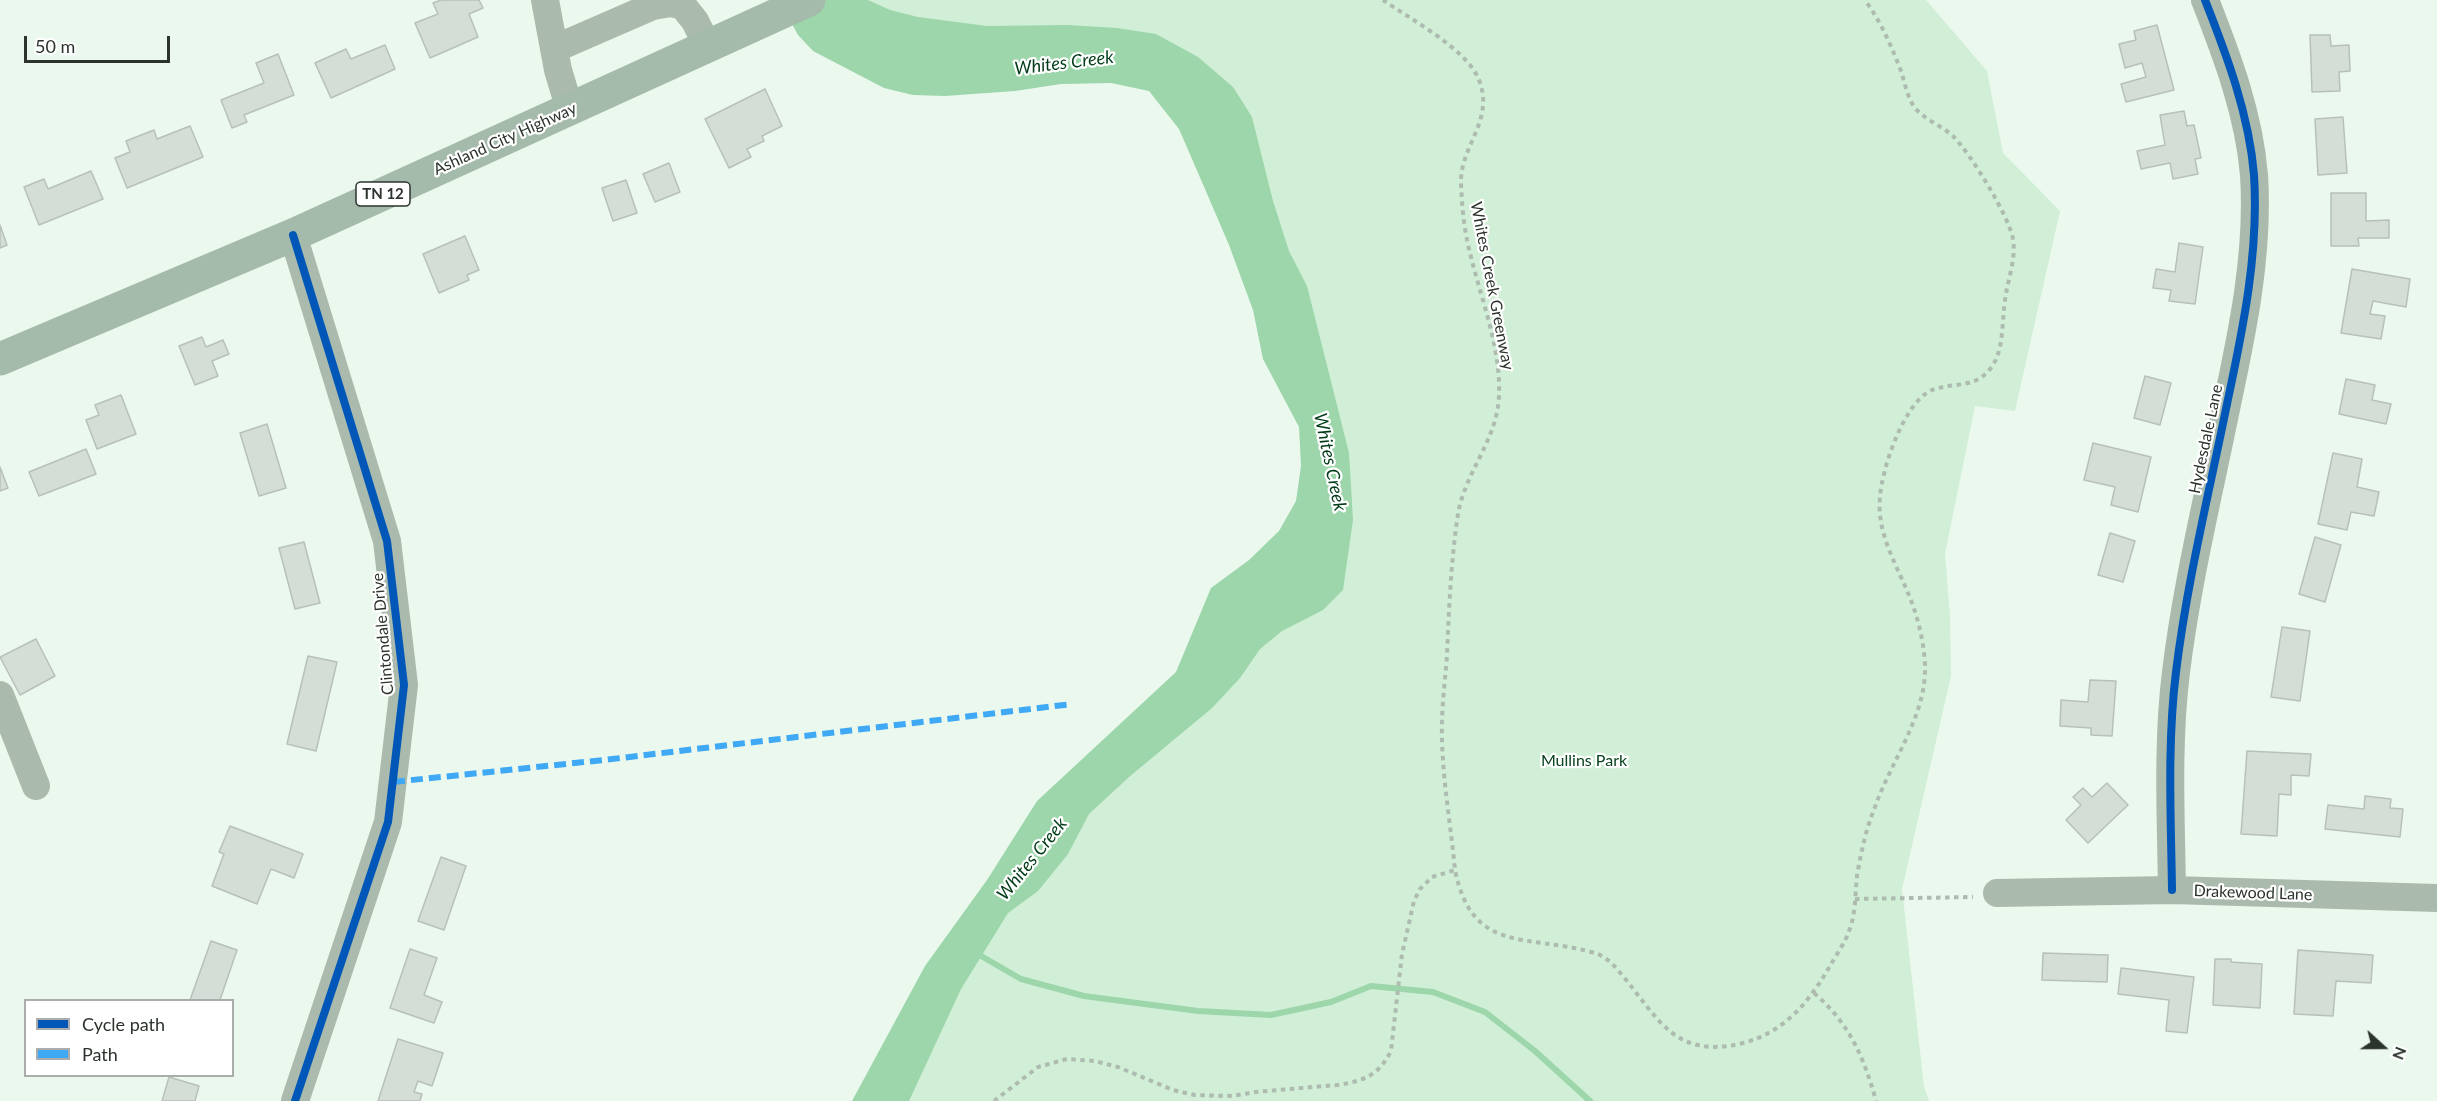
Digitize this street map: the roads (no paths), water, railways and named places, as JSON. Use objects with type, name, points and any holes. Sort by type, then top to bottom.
[{"type":"main road","name":"Ashland City Highway","points":[[0,359],[293,235],[809,0]]},
{"type":"street","points":[[545,0],[554,49],[570,110]]},
{"type":"street","name":"Hydesdale Lane","points":[[2172,890],[2170,760],[2176,673],[2193,569],[2243,329],[2253,253],[2254,175],[2245,116],[2224,49],[2205,0]]},
{"type":"street","points":[[554,49],[653,6],[671,3],[683,6],[695,21],[708,47]]},
{"type":"street","name":"Clintondale Drive","points":[[293,235],[387,541],[404,685],[388,822],[295,1101]]},
{"type":"street","points":[[0,695],[36,786]]},
{"type":"street","name":"Drakewood Lane","points":[[1985,895],[2172,890],[2437,898]]},
{"type":"water","name":"Whites Creek","points":[[779,0],[868,0],[890,10],[918,17],[987,26],[1068,25],[1117,28],[1156,34],[1198,57],[1233,87],[1252,117],[1273,201],[1289,251],[1307,286],[1349,453],[1353,520],[1343,590],[1323,610],[1282,631],[1260,649],[1240,678],[1212,708],[1129,777],[1089,814],[1068,854],[1038,891],[1008,913],[961,989],[909,1101],[852,1101],[925,966],[987,880],[1037,801],[1176,672],[1211,588],[1249,560],[1279,531],[1296,501],[1301,466],[1299,427],[1263,359],[1253,310],[1229,245],[1179,129],[1149,91],[1111,83],[1061,84],[1015,91],[945,96],[913,95],[884,88],[813,51],[798,35]]},
{"type":"waterway","points":[[976,953],[1021,979],[1084,996],[1198,1011],[1271,1015],[1331,1002],[1371,986],[1433,992],[1485,1012],[1535,1051],[1590,1101]]},
{"type":"park label","name":"Mullins Park","points":[[1584,761]]}]
